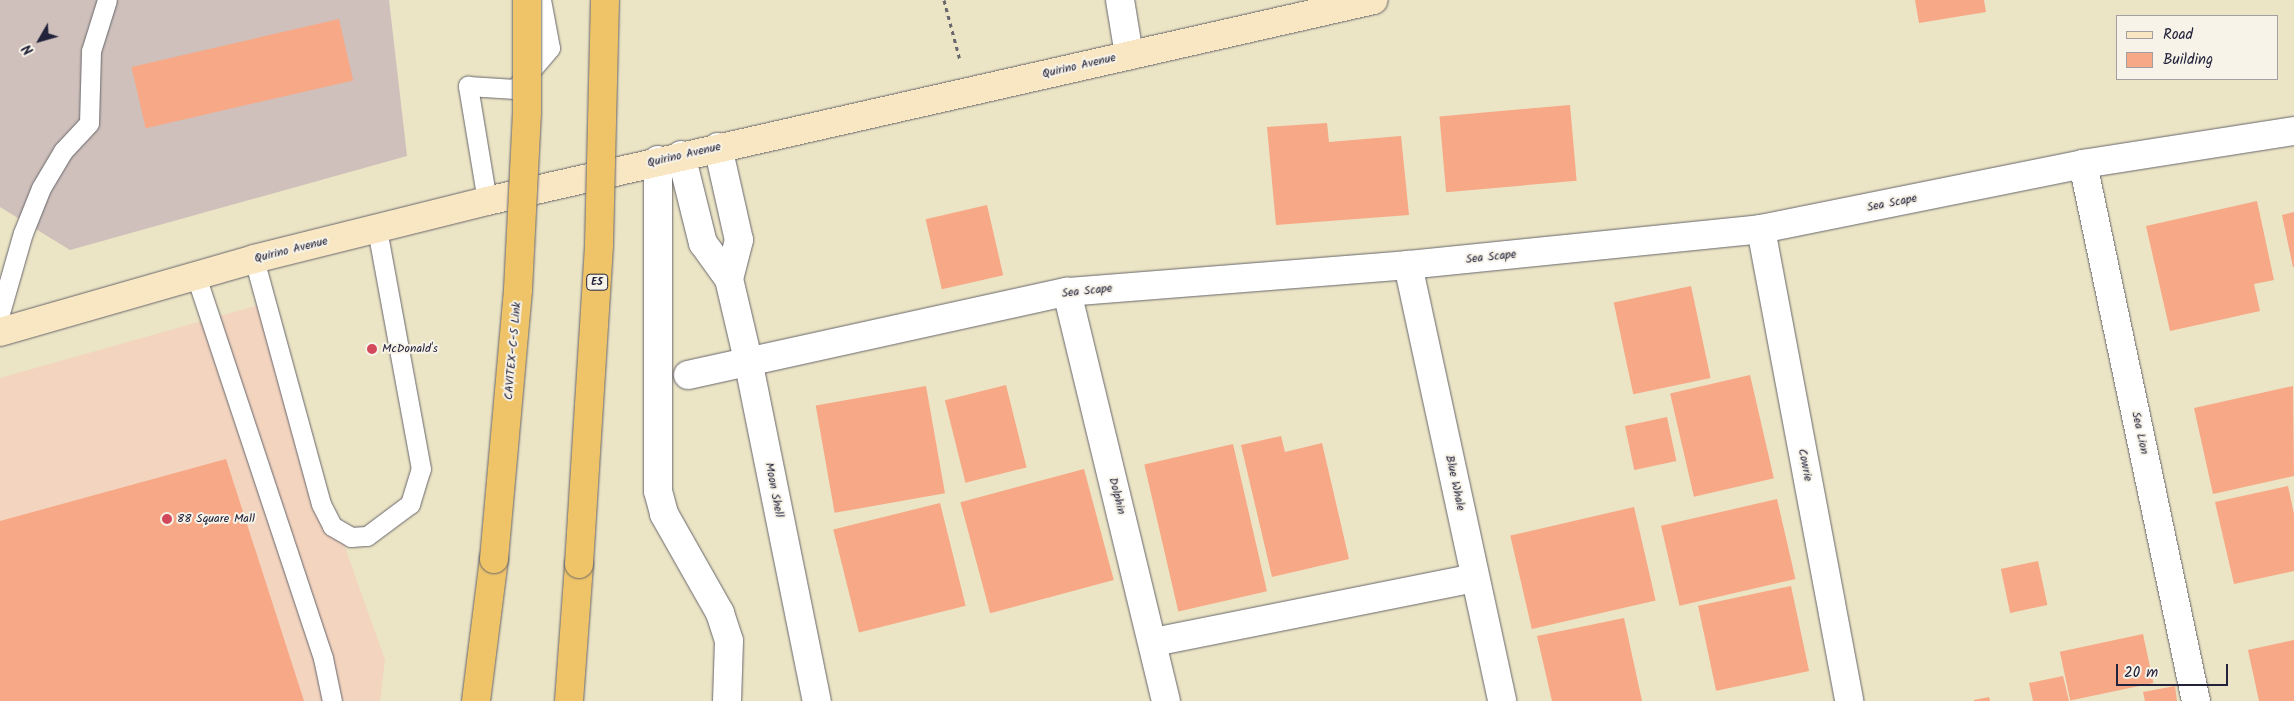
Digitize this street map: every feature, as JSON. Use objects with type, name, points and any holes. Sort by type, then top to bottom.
[{"type":"highway","name":"CAVITEX–C-5 Link","points":[[486,701],[494,559],[518,290],[527,112],[527,0]]},
{"type":"highway","name":"E5","points":[[569,701],[599,245],[605,0]]},
{"type":"highway","points":[[476,701],[494,559]]},
{"type":"highway","points":[[578,701],[579,564]]},
{"type":"main road","name":"Quirino Avenue","points":[[0,332],[254,259],[487,201],[669,158],[1374,0]]},
{"type":"street","points":[[1120,0],[1129,55]]},
{"type":"street","name":"Sea Scape","points":[[688,375],[748,360],[1066,292],[1408,265],[1761,229],[2083,164],[2294,131]]},
{"type":"street","name":"Moon Shell","points":[[718,147],[739,240],[728,279]]},
{"type":"street","points":[[669,158],[658,491],[664,514],[720,613],[729,641],[727,701]]},
{"type":"street","name":"Moon Shell","points":[[669,158],[703,243],[728,279],[748,360],[817,701]]},
{"type":"street","name":"Sea Lion","points":[[2083,164],[2196,701]]},
{"type":"street","name":"Cowrie","points":[[1761,229],[1849,701]]},
{"type":"street","name":"Blue Whale","points":[[1408,265],[1502,701]]},
{"type":"street","name":"Dolphin","points":[[1066,292],[1154,642],[1166,701]]},
{"type":"street","points":[[1154,642],[1475,578]]},
{"type":"lane","points":[[0,313],[23,233],[41,188],[63,151],[89,123],[91,51],[107,0]]},
{"type":"lane","points":[[487,201],[468,86],[515,89],[550,48],[541,0]]},
{"type":"lane","points":[[254,259],[321,504],[332,526],[351,537],[367,536],[410,504],[420,469],[377,229]]},
{"type":"lane","points":[[196,276],[323,658],[332,701]]},
{"type":"path","points":[[944,0],[968,91]]},
{"type":"shaded area","points":[[0,0],[389,0],[407,156],[70,250],[0,207]]},
{"type":"shaded area","name":"88 Square Mall","points":[[259,305],[385,660],[380,701],[0,701],[0,378]]},
{"type":"building","points":[[1915,0],[1984,0],[1986,12],[1919,23]]},
{"type":"building","points":[[339,19],[353,80],[146,128],[131,67]]},
{"type":"building","points":[[1570,105],[1577,181],[1446,192],[1439,116]]},
{"type":"building","points":[[1327,123],[1329,142],[1401,136],[1409,215],[1276,225],[1267,127]]},
{"type":"building","points":[[2257,201],[2274,280],[2254,284],[2260,311],[2170,331],[2146,226]]},
{"type":"building","points":[[987,205],[1003,275],[942,289],[926,219]]},
{"type":"building","points":[[2294,212],[2294,267],[2293,267],[2282,215]]},
{"type":"building","points":[[1691,286],[1711,378],[1633,394],[1614,302]]},
{"type":"building","points":[[1750,375],[1774,478],[1694,497],[1670,393]]},
{"type":"building","points":[[1006,385],[1027,467],[965,483],[945,400]]},
{"type":"building","points":[[926,386],[945,493],[835,513],[816,405]]},
{"type":"building","points":[[2293,386],[2294,476],[2213,494],[2194,408]]},
{"type":"building","points":[[1667,417],[1676,461],[1634,470],[1625,426]]},
{"type":"building","points":[[1281,436],[1285,452],[1322,443],[1349,559],[1272,577],[1241,445]]},
{"type":"building","points":[[1233,444],[1267,591],[1178,612],[1144,464]]},
{"type":"building","points":[[226,459],[304,701],[0,701],[0,521]]},
{"type":"building","points":[[1084,469],[1114,580],[990,613],[960,502]]},
{"type":"building","points":[[2288,486],[2294,514],[2294,571],[2234,584],[2215,502]]},
{"type":"building","points":[[1777,499],[1795,579],[1679,606],[1661,526]]},
{"type":"building","points":[[940,503],[966,606],[859,632],[833,530]]},
{"type":"building","points":[[1634,507],[1656,601],[1532,629],[1510,536]]},
{"type":"building","points":[[2038,561],[2047,605],[2010,613],[2001,569]]},
{"type":"building","points":[[1791,586],[1809,671],[1716,691],[1698,606]]},
{"type":"building","points":[[1624,618],[1642,701],[1552,701],[1537,636]]},
{"type":"building","points":[[2143,634],[2153,683],[2070,701],[2060,652]]},
{"type":"building","points":[[2294,640],[2294,701],[2259,701],[2248,650]]},
{"type":"building","points":[[2063,676],[2069,701],[2033,701],[2029,683]]},
{"type":"building","points":[[2175,686],[2177,701],[2145,701],[2143,692]]},
{"type":"building","points":[[1989,697],[1990,701],[1974,701],[1974,700]]},
{"type":"place","name":"McDonald's","points":[[372,349]]},
{"type":"place","name":"88 Square Mall","points":[[167,519]]}]
